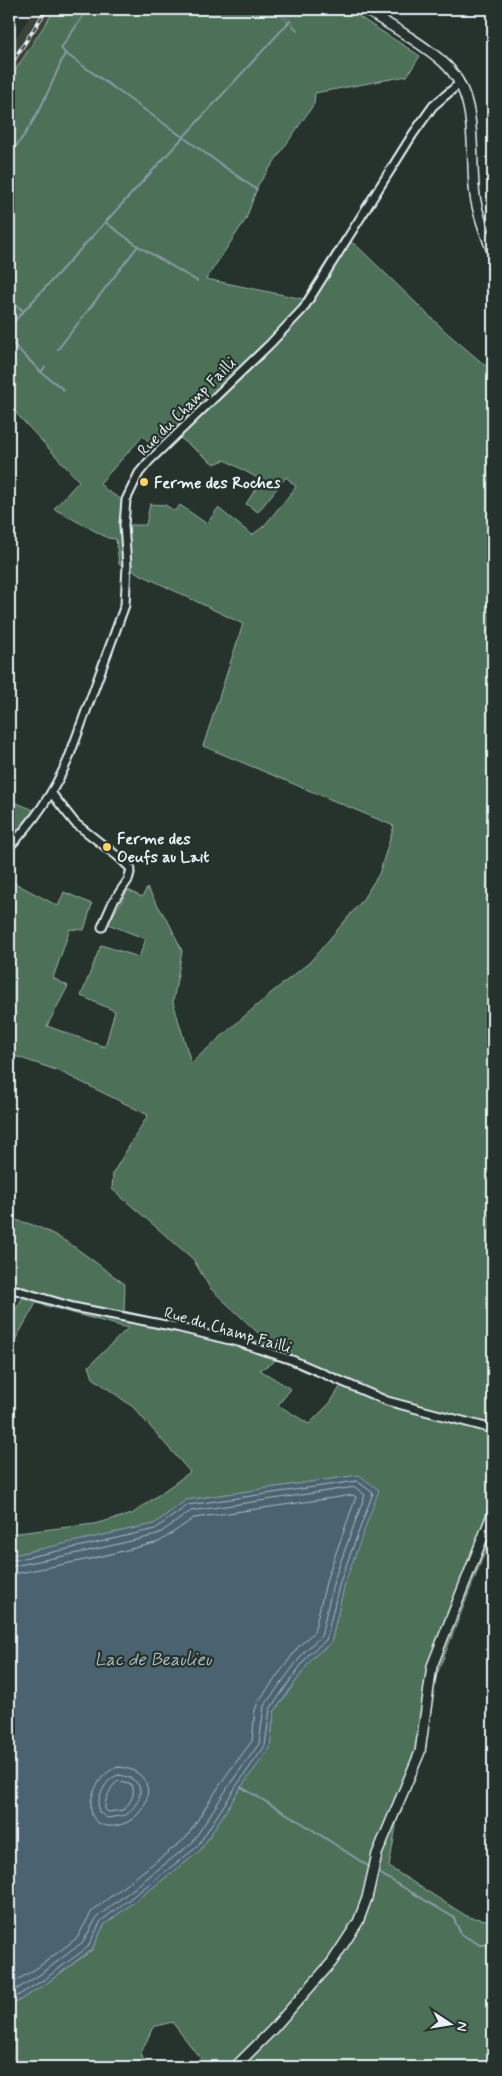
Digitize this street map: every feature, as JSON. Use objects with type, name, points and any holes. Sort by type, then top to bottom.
[{"type":"street","points":[[364,9],[443,62],[460,84],[470,114],[475,197],[480,221],[493,254]]},
{"type":"street","name":"Rue du Champ Failli","points":[[9,847],[52,794],[68,760],[125,605],[127,565],[124,541],[124,513],[126,500],[139,473],[303,309],[423,120],[433,106],[460,84]]},
{"type":"street","points":[[52,794],[75,823],[131,869],[128,880],[113,902],[102,926]]},
{"type":"street","name":"Rue du Champ Failli","points":[[9,1288],[73,1307],[176,1327],[238,1342],[289,1359],[388,1401],[493,1429]]},
{"type":"street","points":[[235,2067],[272,2030],[332,1962],[358,1922],[367,1898],[377,1854],[420,1752],[432,1666],[493,1512]]},
{"type":"shaded area","points":[[35,9],[55,9],[9,80],[9,48]]},
{"type":"green space","points":[[55,9],[274,9],[298,31],[276,9],[347,9],[420,56],[407,76],[315,93],[314,104],[258,185],[246,219],[206,279],[303,299],[342,237],[357,246],[446,332],[493,372],[493,1531],[436,1677],[422,1758],[397,1820],[389,1867],[468,1917],[493,1921],[493,2067],[207,2067],[172,2022],[153,2027],[141,2053],[146,2067],[9,2067],[9,2007],[47,1983],[92,1950],[104,1925],[200,1851],[241,1787],[270,1748],[274,1712],[313,1657],[331,1643],[345,1583],[359,1475],[186,1500],[154,1524],[9,1556],[9,1534],[94,1524],[132,1514],[190,1472],[133,1407],[93,1378],[89,1366],[128,1328],[36,1303],[9,1351],[9,1320],[28,1289],[9,1281],[9,1219],[42,1228],[70,1244],[125,1284],[124,1311],[270,1344],[210,1288],[193,1259],[112,1189],[113,1173],[148,1115],[59,1071],[9,1054],[9,880],[58,906],[64,892],[92,904],[84,930],[70,929],[53,978],[68,986],[47,1026],[105,1047],[115,1011],[81,996],[101,945],[139,957],[146,939],[108,924],[128,890],[142,897],[147,888],[170,925],[182,951],[173,1002],[191,1063],[271,993],[310,962],[361,902],[379,874],[394,826],[203,746],[243,624],[119,564],[116,539],[108,538],[54,509],[79,481],[13,410],[9,410],[9,80]],"holes":[[[170,430],[214,464],[225,460],[261,480],[246,504],[258,512],[286,477],[296,487],[264,526],[252,535],[218,508],[207,524],[180,505],[175,511],[165,505],[150,504],[146,525],[119,525],[122,500],[106,490],[100,483],[143,436],[153,446]],[[288,1353],[346,1378],[330,1403],[309,1424],[278,1405],[291,1389],[260,1370]]]},
{"type":"green space","points":[[9,800],[34,810],[9,841]]},
{"type":"water","name":"Lac de Beaulieu","points":[[359,1475],[379,1490],[345,1583],[331,1643],[313,1657],[274,1712],[270,1748],[241,1787],[200,1851],[104,1925],[92,1949],[47,1983],[9,2007],[9,1556],[154,1524],[186,1500]]},
{"type":"waterway","points":[[9,154],[18,144],[34,119],[48,93],[65,53],[61,48],[88,9]]},
{"type":"waterway","points":[[9,327],[290,21]]},
{"type":"waterway","points":[[65,53],[257,190]]},
{"type":"waterway","points":[[105,222],[138,246],[197,281]]},
{"type":"waterway","points":[[58,349],[138,246]]},
{"type":"waterway","points":[[9,299],[22,310]]},
{"type":"waterway","points":[[9,340],[41,372],[64,390]]},
{"type":"waterway","points":[[41,372],[45,367]]},
{"type":"waterway","points":[[241,1787],[302,1823],[368,1866]]},
{"type":"waterway","points":[[379,1873],[453,1917],[461,1934],[480,1945],[493,1945]]},
{"type":"railway","points":[[9,67],[47,9]]},
{"type":"place","name":"Ferme des Roches","points":[[144,482]]},
{"type":"place","name":"Ferme des Oeufs au Lait","points":[[107,847]]}]
